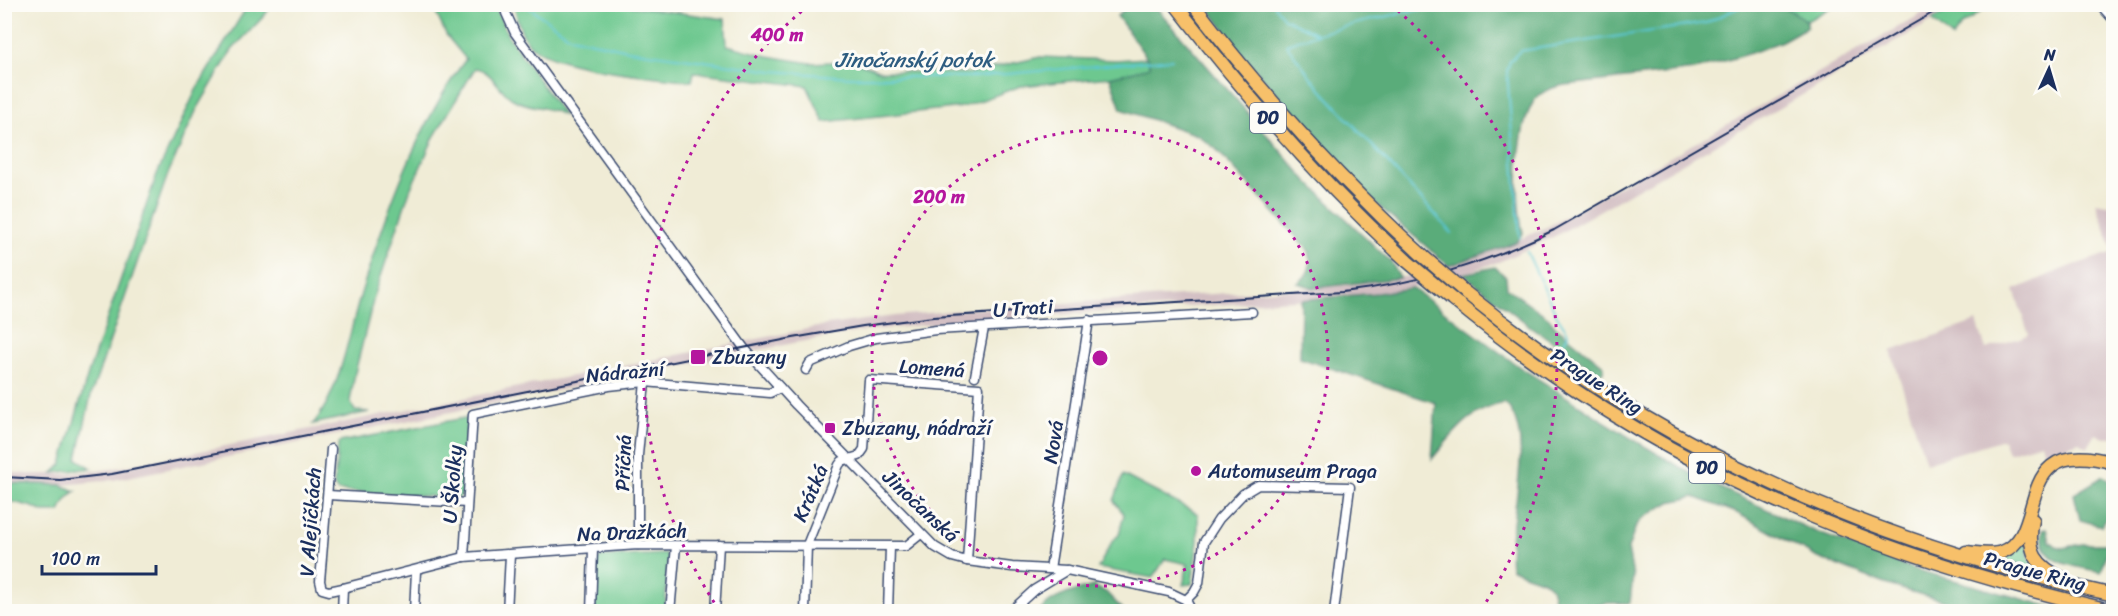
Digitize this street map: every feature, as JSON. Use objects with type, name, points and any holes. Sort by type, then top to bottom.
[{"type":"highway","name":"Prague Ring","points":[[1175,4],[1285,138],[1407,261],[1520,353],[1594,404],[1665,446],[1746,488],[1812,518],[1908,554],[2024,589],[2113,610]]},
{"type":"highway","name":"Prague Ring","points":[[1193,4],[1259,86],[1370,206],[1466,293],[1520,335],[1586,381],[1692,444],[1756,477],[1822,506],[1935,548],[2017,572],[2114,596]]},
{"type":"highway","points":[[1935,548],[1985,554],[2001,552],[2013,545],[2022,532],[2038,485],[2052,466],[2063,460],[2078,457],[2114,463]]},
{"type":"highway","points":[[2093,591],[2050,573],[2039,563],[2032,546],[2031,526],[2041,493],[2050,476],[2058,469],[2071,463],[2083,462],[2114,468]]},
{"type":"street","name":"Jinočanská","points":[[504,4],[515,33],[744,348],[780,388],[941,552],[952,558],[967,561],[1012,567],[1067,570],[1169,592],[1186,600]]},
{"type":"street","points":[[2107,7],[2114,20]]},
{"type":"street","name":"U Trati","points":[[806,370],[810,363],[849,346],[876,338],[936,330],[1252,312]]},
{"type":"street","name":"Nová","points":[[1050,569],[1089,320]]},
{"type":"street","points":[[975,376],[984,328]]},
{"type":"street","name":"Lomená","points":[[849,459],[859,456],[864,448],[869,380],[979,388],[967,561]]},
{"type":"street","name":"Nádražní","points":[[473,414],[609,386],[645,382],[770,393],[780,388]]},
{"type":"street","name":"Příčná","points":[[638,545],[638,455],[645,382]]},
{"type":"street","name":"U Školky","points":[[464,556],[473,414]]},
{"type":"street","name":"V Alejíčkách","points":[[331,449],[320,581],[322,589],[329,591],[343,588],[342,612]]},
{"type":"street","name":"Krátká","points":[[807,545],[839,465],[842,461],[849,459]]},
{"type":"street","points":[[1192,612],[1186,600],[1199,583],[1204,543],[1219,519],[1243,494],[1258,485],[1350,487],[1334,612]]},
{"type":"street","points":[[328,495],[467,503]]},
{"type":"street","name":"Na Dražkách","points":[[343,588],[416,571],[464,556],[510,555],[638,545],[890,547],[906,546],[921,534]]},
{"type":"street","points":[[715,612],[719,545]]},
{"type":"street","points":[[805,612],[807,545]]},
{"type":"street","points":[[670,612],[676,546]]},
{"type":"street","points":[[888,612],[890,547]]},
{"type":"street","points":[[591,612],[593,549]]},
{"type":"street","points":[[507,612],[510,555]]},
{"type":"street","points":[[1010,612],[1034,590],[1067,570]]},
{"type":"street","points":[[414,612],[416,571]]},
{"type":"shaded area","points":[[1937,5],[1960,5],[1557,235],[1501,261],[1437,282],[1395,291],[1343,297],[973,320],[864,331],[794,343],[113,480],[61,485],[5,483],[5,472],[67,474],[111,469],[827,325],[972,309],[1342,286],[1434,271],[1497,250],[1551,225]]},
{"type":"shaded area","points":[[2096,203],[2113,206],[2113,252]]},
{"type":"shaded area","points":[[2113,252],[2113,438],[2104,438],[2096,434],[2088,447],[2079,442],[2044,454],[2041,443],[2008,453],[2003,439],[1926,463],[1891,351],[1977,321],[1986,349],[2029,335],[2014,290],[2063,269]]},
{"type":"green space","points":[[514,4],[615,4],[725,19],[727,45],[768,56],[810,63],[853,61],[881,71],[970,73],[1040,57],[1116,60],[1147,58],[1150,68],[1110,77],[1021,86],[963,107],[824,122],[807,86],[694,72],[692,81],[603,70],[555,58],[537,50],[526,40],[520,28]]},
{"type":"green space","points":[[1352,4],[1353,8],[1390,4],[1780,4],[1807,21],[1807,27],[1782,41],[1754,52],[1695,70],[1566,85],[1541,94],[1534,101],[1528,113],[1520,147],[1518,185],[1523,233],[1517,242],[1449,266],[1348,180],[1242,54],[1206,5]]},
{"type":"green space","points":[[1960,4],[1990,5],[1962,25],[1952,38],[1932,20]]},
{"type":"green space","points":[[248,5],[272,5],[232,50],[196,111],[168,174],[91,395],[77,459],[92,468],[53,473],[62,464],[88,374],[157,174],[197,88]]},
{"type":"green space","points":[[432,5],[497,5],[496,8],[508,36],[564,116],[511,98],[486,72],[475,68],[434,137],[410,190],[374,297],[350,401],[355,411],[369,412],[313,424],[323,410],[338,377],[372,258],[393,198],[433,111],[466,59],[447,36]]},
{"type":"green space","points":[[1130,5],[1154,5],[1307,181],[1391,262],[1400,278],[1314,288],[1298,283],[1309,269],[1309,251],[1216,149],[1197,135],[1121,109],[1110,77],[1150,67],[1147,58],[1117,16]]},
{"type":"green space","points":[[1780,5],[1835,5],[1807,21]]},
{"type":"green space","points":[[1495,267],[1506,277],[1507,288],[1549,318],[1555,326],[1601,363],[1604,367],[1603,372],[1599,373],[1531,327],[1463,274]]},
{"type":"green space","points":[[1412,288],[1521,368],[1697,477],[1816,532],[1917,570],[2066,611],[1978,611],[1888,585],[1816,557],[1737,513],[1694,497],[1670,502],[1643,518],[1636,526],[1628,549],[1633,576],[1630,603],[1605,603],[1578,610],[1561,609],[1555,606],[1553,592],[1546,582],[1511,568],[1510,549],[1520,459],[1515,418],[1505,403],[1472,416],[1432,459],[1436,403],[1300,358],[1301,300]]},
{"type":"green space","points":[[464,418],[467,420],[463,494],[459,498],[338,491],[334,486],[340,442]]},
{"type":"green space","points":[[1123,475],[1198,514],[1198,541],[1192,584],[1183,585],[1188,564],[1165,559],[1153,578],[1098,568],[1113,540],[1119,535],[1124,514],[1114,501]]},
{"type":"green space","points":[[2104,476],[2113,484],[2113,509],[2101,526],[2080,520],[2074,494]]},
{"type":"green space","points":[[5,483],[61,485],[76,491],[68,497],[60,512],[43,512],[5,500]]},
{"type":"green space","points":[[2047,528],[2050,541],[2063,548],[2082,544],[2106,544],[2109,547],[2101,572],[2060,562],[2052,557],[2043,541],[2043,529]]},
{"type":"green space","points":[[2025,538],[2029,557],[2036,568],[2000,559],[2014,552]]},
{"type":"green space","points":[[665,554],[668,557],[665,611],[595,612],[597,560],[601,557]]},
{"type":"green space","points":[[1093,586],[1106,592],[1124,611],[1040,611],[1057,598]]},
{"type":"waterway","name":"Jinočanský potok","points":[[524,4],[571,37],[628,50],[773,71],[850,77],[974,77],[1172,59]]},
{"type":"waterway","points":[[1273,4],[1284,18],[1317,34]]},
{"type":"waterway","points":[[1446,4],[1345,26],[1286,44],[1316,84],[1452,233]]},
{"type":"waterway","points":[[1520,238],[1507,71],[1510,61],[1520,51],[1706,23],[1746,4]]},
{"type":"waterway","points":[[1527,252],[1557,316],[1567,331],[1568,335],[1562,345]]},
{"type":"railway","points":[[4,477],[60,480],[112,474],[863,326],[933,317],[1342,292],[1425,277],[1502,253],[1554,230],[1948,4]]},
{"type":"place","name":"Zbuzany","points":[[698,357]]},
{"type":"place","name":"Zbuzany, nádraží","points":[[830,428]]},
{"type":"place","name":"Automuseum Praga","points":[[1196,471]]}]
